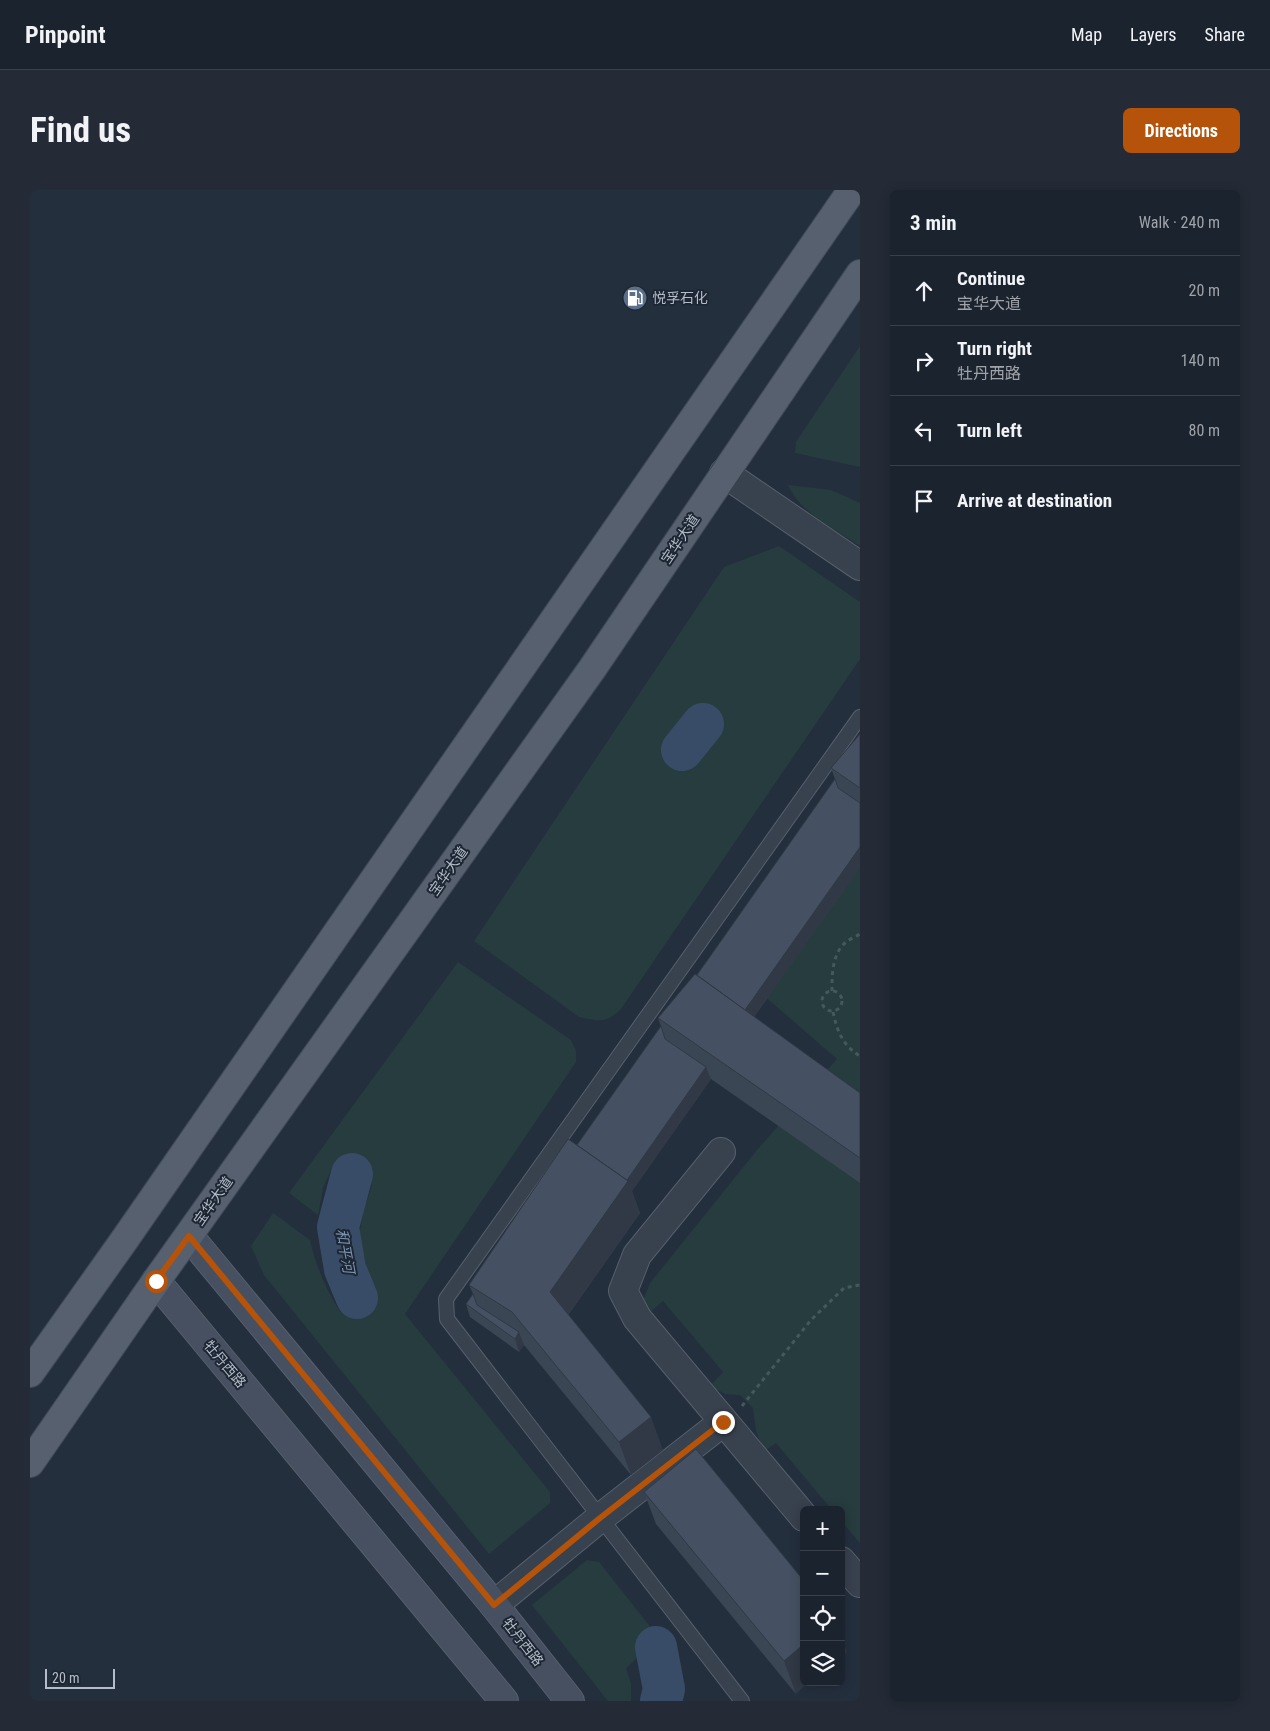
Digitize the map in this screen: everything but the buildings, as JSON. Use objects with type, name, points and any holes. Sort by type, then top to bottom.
[{"type":"main road","points":[[30,1373],[125,1240],[852,190]]},
{"type":"main road","name":"宝华大道","points":[[30,1463],[156,1281],[592,669],[860,274]]},
{"type":"street","points":[[724,473],[860,566]]},
{"type":"street","points":[[721,1152],[637,1255],[623,1291],[637,1318],[800,1512]]},
{"type":"street","name":"牡丹西路","points":[[189,1236],[494,1605],[570,1701]]},
{"type":"street","name":"牡丹西路","points":[[156,1281],[504,1701]]},
{"type":"street","points":[[494,1605],[600,1518],[723,1422]]},
{"type":"street","points":[[845,1566],[860,1583]]},
{"type":"lane","points":[[742,1701],[447,1319],[446,1299],[860,717]]},
{"type":"path","points":[[832,991],[832,970],[837,956],[843,944],[860,934]]},
{"type":"path","points":[[832,991],[838,993],[842,998],[843,1004],[839,1010],[833,1012],[827,1010],[823,1005],[822,998],[826,993],[832,991]]},
{"type":"path","points":[[833,1012],[842,1040],[851,1051],[860,1056]]},
{"type":"path","points":[[723,1422],[744,1404],[811,1320],[844,1288],[860,1286]]},
{"type":"green space","points":[[860,346],[860,467],[795,453],[796,442]]},
{"type":"green space","points":[[788,485],[831,490],[860,503],[860,546],[810,513],[801,504]]},
{"type":"green space","points":[[779,546],[860,602],[860,659],[621,1009],[611,1017],[601,1020],[579,1017],[474,941],[724,567]]},
{"type":"green space","points":[[860,857],[860,1543],[845,1526],[845,1506],[829,1506],[776,1443],[764,1451],[756,1431],[753,1408],[740,1395],[725,1394],[710,1386],[723,1372],[663,1301],[648,1314],[643,1300],[650,1283],[757,1150],[837,1059],[762,994]]},
{"type":"green space","points":[[458,962],[571,1040],[576,1051],[576,1062],[405,1314],[550,1492],[550,1503],[489,1554],[264,1275],[251,1246],[273,1213],[310,1240],[322,1278],[340,1312],[371,1288],[361,1265],[359,1237],[363,1213],[372,1185],[335,1161],[323,1188],[318,1215],[289,1193]]},
{"type":"green space","points":[[587,1560],[599,1562],[659,1638],[626,1668],[631,1684],[631,1701],[608,1701],[532,1605]]},
{"type":"waterway","name":"和平河","points":[[682,750],[703,724]]},
{"type":"waterway","name":"和平河","points":[[352,1174],[338,1227],[345,1269],[357,1298]]},
{"type":"waterway","name":"和平河","points":[[656,1647],[664,1689],[661,1701]]},
{"type":"place","name":"悦孚石化","points":[[635,298]]},
{"type":"route","points":[[156,1281],[189,1236],[494,1605],[600,1518],[723,1422]]}]
